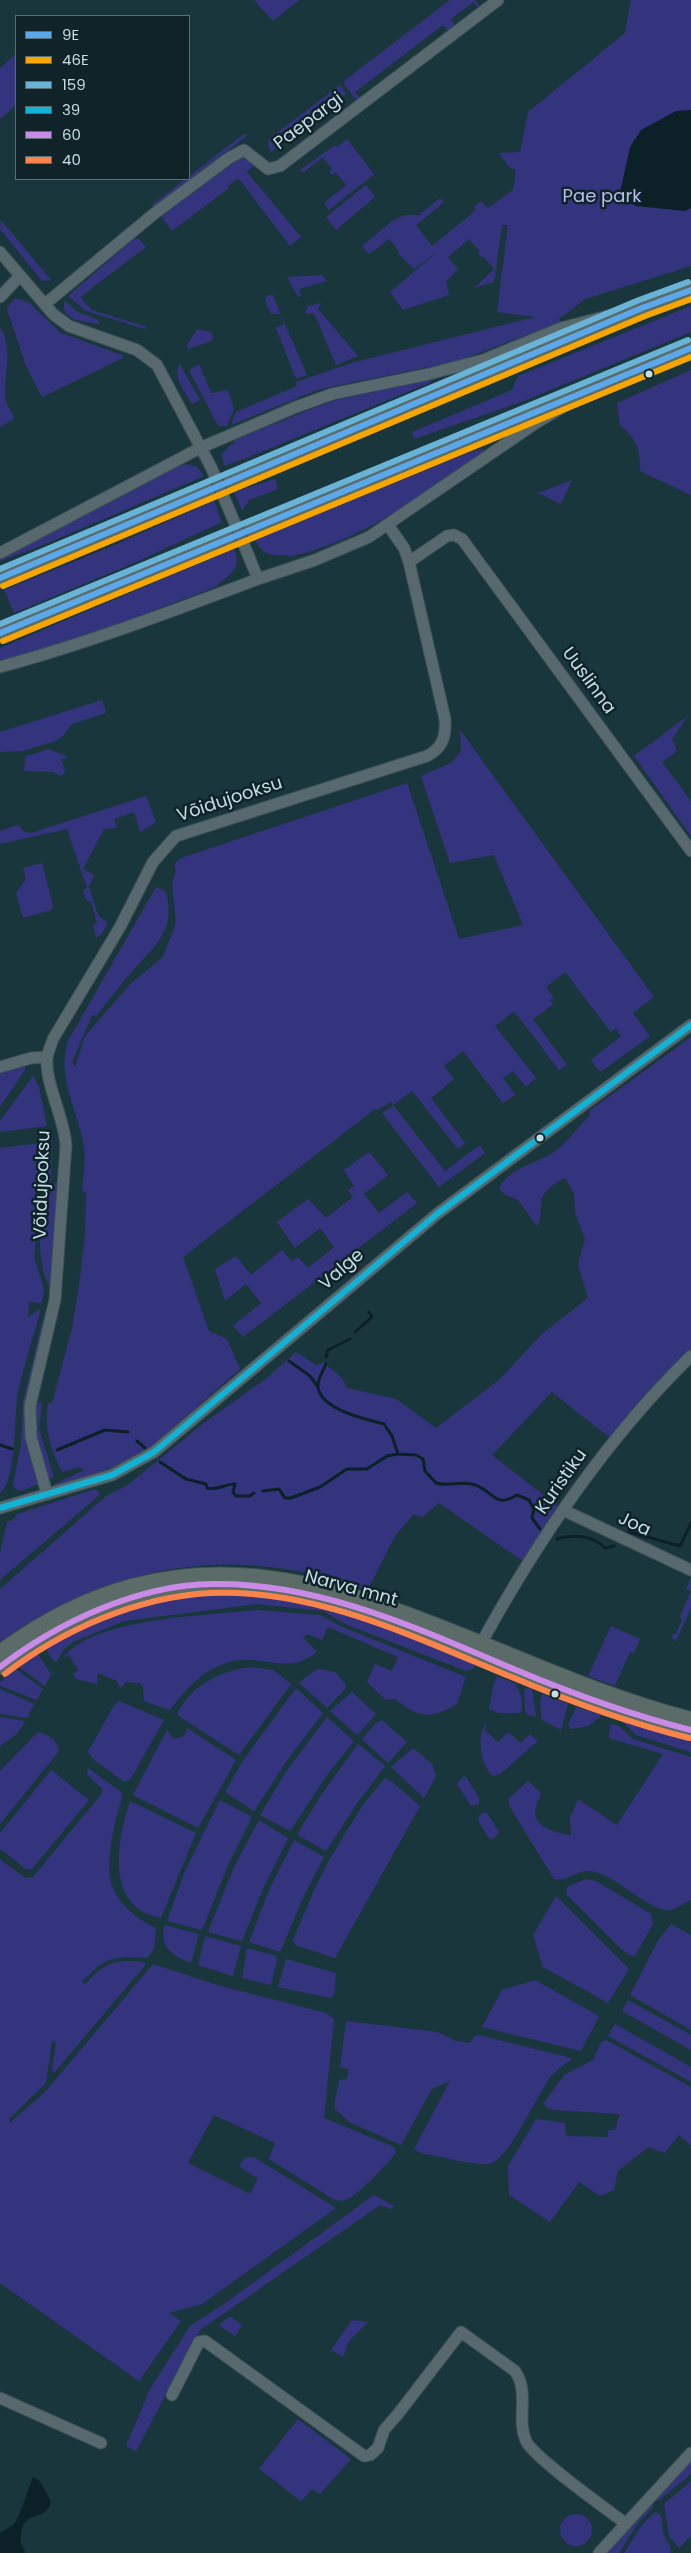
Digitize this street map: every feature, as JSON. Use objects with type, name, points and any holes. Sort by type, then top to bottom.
[{"type":"main road","points":[[0,578],[642,308],[691,290]]},
{"type":"main road","points":[[0,633],[691,348]]},
{"type":"main road","name":"Narva mnt","points":[[0,1652],[42,1623],[122,1588],[188,1574],[226,1573],[258,1575],[324,1588],[417,1616],[479,1648],[590,1700],[691,1730]]},
{"type":"main road","name":"Narva mnt","points":[[0,1667],[35,1641],[100,1610],[155,1592],[212,1584],[268,1588],[323,1599],[401,1623],[479,1648],[615,1696],[691,1719]]},
{"type":"street","name":"Paepargi","points":[[46,304],[156,213],[228,158],[244,150],[268,169],[280,166],[498,0]]},
{"type":"street","points":[[0,252],[53,314],[69,326],[137,350],[157,365],[202,447],[258,579]]},
{"type":"street","points":[[0,297],[20,276]]},
{"type":"street","points":[[0,553],[202,447],[332,394],[429,374],[483,360],[562,328],[642,308]]},
{"type":"street","points":[[0,667],[58,652],[114,633],[345,548],[388,524],[536,423],[602,384]]},
{"type":"street","name":"Võidujooksu","points":[[47,1494],[31,1437],[30,1406],[55,1300],[66,1145],[64,1125],[49,1074],[47,1057],[54,1040],[120,927],[153,862],[176,836],[427,756],[440,746],[446,731],[445,719],[409,562],[404,548],[388,524]]},
{"type":"street","name":"Uuslinna","points":[[409,562],[441,539],[454,535],[462,539],[691,851]]},
{"type":"street","name":"Valge","points":[[0,1508],[112,1475],[154,1452],[437,1214],[691,1025]]},
{"type":"street","points":[[0,1067],[31,1058],[47,1057]]},
{"type":"street","name":"Kuristiku","points":[[479,1648],[517,1578],[606,1449],[691,1356]]},
{"type":"street","name":"Joa","points":[[563,1510],[691,1570]]},
{"type":"street","points":[[172,2395],[199,2342],[205,2341],[321,2427],[364,2456],[370,2455],[378,2448],[384,2430],[461,2332],[515,2371],[521,2379],[524,2392],[523,2429],[532,2449],[626,2524]]},
{"type":"street","points":[[0,2398],[101,2443]]},
{"type":"street","points":[[599,2553],[691,2454]]},
{"type":"green space","points":[[254,0],[299,0],[273,21]]},
{"type":"green space","points":[[450,0],[475,0],[480,7],[478,8],[473,2],[451,19],[455,26],[448,31],[443,25],[355,92],[360,98],[357,101],[344,84],[345,80]]},
{"type":"green space","name":"Pae park","points":[[631,0],[691,0],[691,266],[585,299],[559,319],[561,322],[458,361],[320,389],[231,425],[236,412],[297,386],[296,382],[355,362],[535,317],[497,312],[508,225],[502,225],[494,282],[474,288],[494,269],[484,257],[482,258],[478,253],[480,252],[469,239],[448,257],[458,269],[446,281],[449,295],[403,310],[390,292],[437,252],[414,269],[397,252],[399,251],[389,239],[369,254],[362,246],[392,221],[405,215],[419,215],[440,198],[444,202],[416,225],[432,246],[476,210],[474,207],[481,201],[488,208],[513,190],[516,170],[510,168],[499,153],[520,152],[528,112],[625,33]]},
{"type":"green space","points":[[15,55],[15,106],[0,119],[0,68]]},
{"type":"green space","points":[[340,85],[346,94],[271,152],[268,144],[270,138]]},
{"type":"green space","points":[[244,134],[248,135],[190,179],[190,175]]},
{"type":"green space","points":[[347,139],[374,174],[329,210],[324,203],[346,185],[336,173],[332,175],[329,171],[332,169],[323,157],[303,173],[300,170],[335,145],[337,147]]},
{"type":"green space","points":[[241,157],[248,160],[253,166],[247,172],[301,237],[290,246],[240,180],[237,179],[228,186],[229,188],[172,231],[161,216]]},
{"type":"green space","points":[[184,180],[189,180],[154,207],[152,205]]},
{"type":"green space","points":[[366,185],[375,197],[336,230],[326,217]]},
{"type":"green space","points":[[1,220],[51,280],[42,281],[0,229]]},
{"type":"green space","points":[[135,238],[140,240],[146,247],[80,297],[92,310],[147,327],[145,329],[86,311],[68,296]]},
{"type":"green space","points":[[322,275],[327,281],[299,289],[301,296],[298,297],[287,277]]},
{"type":"green space","points":[[272,294],[307,375],[296,379],[276,328],[284,324],[280,314],[271,314],[265,301],[267,296]]},
{"type":"green space","points":[[15,298],[28,302],[61,333],[122,355],[123,358],[42,397],[26,366],[8,312],[7,308]]},
{"type":"green space","points":[[65,300],[76,311],[98,320],[100,324],[81,321],[69,316],[64,307]]},
{"type":"green space","points":[[321,303],[318,309],[358,356],[336,365],[314,313],[308,314],[305,312],[308,306]]},
{"type":"green space","points":[[691,306],[691,332],[521,402],[414,439],[412,432],[512,390],[518,376]]},
{"type":"green space","points":[[0,327],[4,335],[7,352],[5,397],[15,418],[0,427]]},
{"type":"green space","points":[[197,329],[211,332],[213,337],[211,341],[188,349],[187,345]]},
{"type":"green space","points":[[180,364],[200,400],[192,404],[178,379],[177,374]]},
{"type":"green space","points":[[199,364],[211,393],[228,390],[234,409],[227,426],[218,426],[189,370]]},
{"type":"green space","points":[[691,370],[691,495],[640,471],[640,457],[636,445],[630,435],[620,425],[617,403]]},
{"type":"green space","points":[[432,379],[429,383],[224,466],[222,454],[230,445],[235,443],[234,440],[331,401]]},
{"type":"green space","points":[[478,449],[483,449],[485,453],[415,500],[367,528],[341,540],[315,550],[288,557],[290,555],[274,555],[265,552],[255,540]]},
{"type":"green space","points":[[187,464],[197,467],[204,476],[43,545],[0,561],[0,558],[175,465],[176,467]]},
{"type":"green space","points":[[275,479],[278,489],[249,500],[242,511],[234,492]]},
{"type":"green space","points":[[572,480],[561,504],[538,493]]},
{"type":"green space","points":[[214,501],[222,522],[134,563],[14,613],[4,590],[103,550]]},
{"type":"green space","points":[[234,549],[237,560],[234,570],[218,586],[111,627],[0,662],[0,648]]},
{"type":"green space","points":[[102,700],[106,713],[72,724],[63,736],[55,741],[23,751],[0,752],[0,732]]},
{"type":"green space","points":[[689,715],[672,739],[677,751],[662,762],[691,801],[691,836],[634,756]]},
{"type":"green space","points":[[460,730],[654,997],[633,1013],[650,1036],[602,1071],[598,1070],[591,1060],[621,1036],[616,1028],[611,1032],[565,972],[546,987],[554,998],[550,1000],[553,1004],[533,1019],[567,1065],[559,1070],[514,1011],[495,1026],[536,1078],[526,1087],[513,1071],[503,1078],[515,1095],[503,1103],[463,1051],[444,1066],[454,1079],[431,1098],[465,1143],[458,1149],[412,1091],[393,1105],[445,1171],[480,1145],[485,1153],[439,1187],[382,1113],[393,1106],[391,1102],[377,1110],[375,1109],[183,1257],[209,1331],[227,1339],[240,1369],[152,1446],[129,1461],[63,1486],[53,1485],[84,1470],[79,1467],[62,1472],[51,1446],[47,1422],[48,1403],[52,1403],[72,1328],[85,1235],[86,1192],[82,1191],[85,1153],[66,1082],[65,1055],[68,1041],[156,887],[166,892],[168,919],[165,929],[153,948],[96,1016],[92,1015],[72,1062],[75,1067],[85,1036],[130,984],[163,957],[176,923],[172,884],[176,870],[174,864],[181,858],[407,783],[459,939],[523,925],[494,855],[450,863],[421,776],[452,762],[461,751]]},
{"type":"green space","points":[[49,749],[68,757],[61,759],[65,770],[62,776],[51,772],[24,771],[26,756]]},
{"type":"green space","points":[[146,796],[156,822],[140,832],[134,812],[114,819],[117,828],[104,829],[83,869],[94,875],[89,887],[98,915],[108,923],[101,935],[96,937],[93,925],[97,923],[91,901],[87,902],[83,890],[87,888],[67,829],[0,844],[0,831],[18,825],[25,832],[31,833]]},
{"type":"green space","points":[[42,863],[53,905],[51,910],[23,918],[16,893],[26,879],[23,868]]},
{"type":"green space","points":[[691,1037],[691,1356],[614,1441],[552,1392],[492,1455],[563,1510],[527,1564],[439,1503],[422,1517],[414,1514],[396,1534],[367,1591],[329,1578],[252,1565],[214,1565],[176,1569],[139,1576],[102,1588],[39,1617],[0,1644],[0,1589],[106,1496],[128,1485],[205,1422],[267,1378],[296,1352],[316,1365],[324,1363],[342,1378],[347,1388],[396,1399],[436,1428],[499,1380],[542,1334],[588,1298],[578,1264],[585,1239],[575,1213],[574,1193],[565,1178],[544,1195],[537,1226],[518,1200],[504,1194],[499,1188],[515,1171],[551,1154],[590,1115],[588,1112]]},
{"type":"green space","points":[[25,1066],[25,1070],[0,1107],[0,1073]]},
{"type":"green space","points":[[33,1076],[39,1087],[47,1126],[0,1132],[0,1121]]},
{"type":"green space","points":[[50,1142],[52,1145],[51,1181],[40,1204],[34,1257],[44,1289],[42,1303],[29,1302],[28,1318],[39,1309],[40,1312],[18,1393],[10,1474],[0,1494],[0,1148]]},
{"type":"green space","points":[[367,1153],[370,1153],[388,1175],[364,1194],[379,1213],[407,1192],[417,1203],[243,1337],[233,1326],[261,1303],[246,1284],[225,1301],[215,1269],[236,1256],[251,1275],[282,1250],[292,1261],[298,1257],[308,1268],[334,1247],[320,1228],[295,1248],[277,1222],[308,1199],[326,1218],[353,1197],[348,1190],[354,1186],[344,1170]]},
{"type":"green space","points":[[56,1182],[59,1184],[51,1289],[43,1270],[40,1235],[42,1213]]},
{"type":"green space","points":[[45,1311],[47,1312],[25,1411],[26,1440],[38,1484],[21,1491],[15,1489],[13,1484],[21,1444],[23,1401]]},
{"type":"green space","points":[[35,1402],[42,1403],[39,1429],[54,1477],[48,1480],[36,1440]]},
{"type":"green space","points":[[95,1489],[100,1493],[96,1498],[0,1580],[0,1553],[7,1522],[15,1518],[17,1514]]},
{"type":"green space","points":[[691,1578],[691,1591],[686,1589]]},
{"type":"green space","points":[[691,1591],[691,1608],[676,1641],[672,1638],[673,1633],[676,1634],[682,1619],[680,1617]]},
{"type":"green space","points":[[213,1592],[281,1597],[315,1604],[381,1624],[476,1661],[474,1668],[466,1671],[345,1624],[323,1611],[257,1604],[124,1621],[73,1642],[64,1649],[56,1663],[48,1652],[47,1649],[52,1641],[110,1615],[171,1598]]},
{"type":"green space","points":[[256,1610],[320,1615],[340,1626],[466,1677],[457,1704],[448,1709],[425,1715],[411,1710],[395,1699],[386,1700],[367,1682],[375,1664],[392,1671],[398,1657],[328,1627],[322,1640],[307,1634],[303,1638],[317,1651],[307,1658],[288,1664],[244,1660],[223,1664],[197,1680],[170,1710],[144,1701],[143,1687],[140,1683],[126,1682],[120,1689],[117,1681],[98,1673],[97,1684],[76,1679],[73,1674],[78,1670],[69,1655],[63,1658],[78,1644],[99,1634],[125,1626],[182,1617]]},
{"type":"green space","points":[[611,1626],[640,1639],[634,1653],[630,1652],[615,1686],[588,1676]]},
{"type":"green space","points":[[38,1654],[51,1674],[45,1686],[19,1667]]},
{"type":"green space","points":[[251,1667],[273,1670],[291,1684],[239,1755],[177,1715],[182,1705],[190,1696],[208,1681],[229,1672]]},
{"type":"green space","points":[[16,1669],[43,1689],[37,1700],[0,1686],[0,1682]]},
{"type":"green space","points":[[315,1670],[335,1672],[346,1685],[344,1690],[327,1708],[299,1683]]},
{"type":"green space","points":[[497,1676],[516,1684],[521,1696],[522,1710],[519,1713],[499,1713],[489,1709],[493,1686]]},
{"type":"green space","points":[[296,1688],[323,1713],[288,1759],[254,1811],[225,1792],[244,1759]]},
{"type":"green space","points":[[0,1689],[34,1704],[27,1718],[0,1714]]},
{"type":"green space","points":[[524,1689],[532,1689],[536,1717],[528,1715],[525,1711]]},
{"type":"green space","points":[[352,1692],[376,1714],[357,1735],[330,1711]]},
{"type":"green space","points":[[542,1694],[568,1704],[561,1730],[542,1720],[540,1702]]},
{"type":"green space","points":[[119,1701],[164,1720],[130,1780],[124,1782],[94,1760],[88,1752],[114,1705]]},
{"type":"green space","points":[[576,1707],[601,1716],[588,1726],[571,1729],[568,1725]]},
{"type":"green space","points":[[0,1717],[25,1721],[17,1734],[0,1746]]},
{"type":"green space","points":[[327,1717],[354,1741],[327,1775],[290,1831],[260,1815],[287,1770]]},
{"type":"green space","points":[[622,1718],[691,1738],[691,1752],[636,1735],[622,1721]]},
{"type":"green space","points":[[382,1720],[407,1742],[388,1763],[362,1739],[376,1723]]},
{"type":"green space","points":[[486,1724],[484,1730],[498,1742],[508,1732],[521,1743],[530,1734],[538,1741],[500,1774],[493,1776],[485,1766],[481,1751],[481,1736]]},
{"type":"green space","points":[[610,1724],[619,1726],[633,1739],[691,1757],[691,1900],[670,1910],[662,1909],[642,1900],[600,1873],[585,1871],[563,1879],[554,1879],[510,1807],[508,1799],[528,1781],[541,1793],[535,1813],[536,1818],[539,1823],[549,1829],[571,1835],[570,1818],[578,1799],[617,1825],[663,1754],[609,1738]]},
{"type":"green space","points":[[187,1728],[236,1760],[198,1828],[133,1795],[167,1730],[173,1739],[184,1736]]},
{"type":"green space","points":[[38,1732],[52,1738],[57,1744],[59,1751],[0,1824],[0,1771]]},
{"type":"green space","points":[[358,1744],[385,1766],[358,1802],[326,1851],[298,1835],[298,1833],[321,1795]]},
{"type":"green space","points":[[413,1748],[432,1764],[436,1776],[424,1798],[391,1767]]},
{"type":"green space","points":[[88,1768],[121,1792],[122,1798],[116,1817],[110,1852],[109,1873],[114,1890],[123,1904],[142,1920],[156,1928],[154,1949],[147,1958],[126,1957],[104,1963],[97,1967],[82,1982],[85,1984],[105,1966],[116,1962],[136,1961],[146,1964],[54,2073],[52,2069],[56,2043],[52,2041],[46,2083],[9,2119],[10,2123],[45,2092],[153,1964],[217,1985],[326,2013],[334,2019],[324,2118],[394,2147],[396,2153],[354,2195],[340,2201],[333,2199],[269,2159],[275,2143],[214,2115],[188,2163],[250,2194],[258,2178],[241,2168],[240,2164],[246,2157],[254,2157],[336,2208],[202,2304],[169,2313],[181,2321],[139,2381],[0,2283],[0,1859],[25,1878],[33,1877],[103,1790],[87,1774]]},
{"type":"green space","points":[[51,1770],[89,1800],[32,1869],[26,1869],[0,1849],[0,1833]]},
{"type":"green space","points":[[463,1777],[466,1777],[479,1798],[479,1804],[471,1806],[457,1784]]},
{"type":"green space","points":[[385,1778],[420,1806],[335,1958],[295,1945],[293,1940],[328,1862],[362,1806]]},
{"type":"green space","points":[[220,1800],[252,1817],[228,1865],[202,1930],[167,1921],[185,1871]]},
{"type":"green space","points":[[130,1801],[196,1833],[161,1918],[143,1911],[130,1901],[123,1887],[119,1870],[119,1853],[121,1835]]},
{"type":"green space","points":[[486,1812],[499,1832],[493,1839],[488,1837],[478,1820],[479,1815]]},
{"type":"green space","points":[[259,1820],[288,1838],[262,1891],[242,1941],[208,1932],[234,1867]]},
{"type":"green space","points":[[294,1840],[324,1857],[302,1900],[280,1952],[249,1942],[270,1888]]},
{"type":"green space","points":[[586,1879],[596,1881],[651,1914],[653,1924],[635,1956],[629,1955],[620,1948],[566,1894],[567,1887]]},
{"type":"green space","points":[[556,1896],[629,1969],[608,2003],[543,1967],[533,1935]]},
{"type":"green space","points":[[671,1924],[691,1935],[691,2030],[630,1995],[659,1939]]},
{"type":"green space","points":[[165,1925],[199,1934],[191,1963],[173,1954],[165,1945],[163,1933]]},
{"type":"green space","points":[[205,1936],[241,1946],[233,1976],[198,1965]]},
{"type":"green space","points":[[247,1948],[276,1956],[277,1961],[271,1985],[242,1978]]},
{"type":"green space","points":[[286,1959],[336,1973],[334,1996],[330,1998],[278,1987]]},
{"type":"green space","points":[[535,1980],[599,2016],[581,2051],[482,2027],[502,1990]]},
{"type":"green space","points":[[628,2000],[691,2035],[691,2050],[622,2011]]},
{"type":"green space","points":[[346,2021],[437,2032],[456,2041],[470,2043],[474,2037],[479,2035],[571,2058],[571,2060],[557,2070],[548,2081],[515,2138],[497,2160],[488,2164],[465,2162],[420,2153],[414,2149],[450,2081],[432,2089],[401,2145],[349,2122],[334,2108],[339,2080],[347,2079],[349,2069],[340,2067]]},
{"type":"green space","points":[[615,2024],[691,2067],[691,2082],[608,2036]]},
{"type":"green space","points":[[606,2040],[691,2087],[691,2145],[679,2135],[665,2153],[648,2147],[618,2171],[614,2190],[600,2196],[579,2182],[550,2222],[509,2195],[508,2166],[536,2119],[565,2123],[566,2136],[608,2137],[608,2130],[615,2130],[620,2114],[552,2110],[546,2107],[544,2103],[564,2075],[593,2060],[601,2042]]},
{"type":"green space","points":[[374,2195],[394,2206],[391,2209],[380,2205],[200,2330],[136,2451],[126,2446],[150,2389],[190,2326],[224,2304]]},
{"type":"green space","points":[[230,2316],[242,2325],[235,2336],[219,2325]]},
{"type":"green space","points":[[352,2320],[368,2322],[349,2341],[343,2357],[331,2350]]},
{"type":"green space","points":[[298,2419],[351,2459],[320,2494],[312,2489],[301,2501],[259,2469]]},
{"type":"green space","points":[[691,2457],[691,2474],[658,2501],[656,2499]]},
{"type":"green space","points":[[691,2481],[691,2536],[679,2548],[669,2536],[664,2504]]},
{"type":"green space","points":[[651,2502],[653,2508],[638,2523],[619,2553],[605,2553]]},
{"type":"green space","points":[[655,2512],[661,2515],[663,2533],[671,2549],[670,2553],[624,2553],[641,2526]]},
{"type":"green space","points":[[576,2514],[587,2519],[592,2530],[587,2541],[576,2546],[565,2541],[560,2530],[565,2519]]},
{"type":"water","points":[[691,110],[691,208],[685,211],[636,206],[619,197],[630,147],[641,130],[676,111]]},
{"type":"water","points":[[33,2477],[39,2480],[51,2501],[48,2508],[44,2513],[29,2519],[25,2523],[21,2542],[25,2553],[0,2553],[0,2533],[14,2524]]},
{"type":"waterway","points":[[355,1332],[372,1317],[369,1312]]},
{"type":"waterway","points":[[326,1357],[328,1350],[350,1339]]},
{"type":"waterway","points":[[289,1361],[310,1376],[318,1387]]},
{"type":"waterway","points":[[326,1364],[318,1384],[321,1395],[327,1402],[345,1412],[384,1424],[392,1436],[398,1454]]},
{"type":"waterway","points":[[57,1450],[105,1430],[128,1432]]},
{"type":"waterway","points":[[137,1441],[145,1448]]},
{"type":"waterway","points":[[0,1445],[12,1449]]},
{"type":"waterway","points":[[263,1491],[279,1489],[285,1498],[291,1498],[320,1487],[347,1469],[367,1469],[387,1456],[398,1454],[416,1455],[423,1459],[425,1471],[436,1483],[470,1484],[481,1488],[499,1500],[509,1499],[517,1495],[529,1500],[534,1509],[532,1518],[540,1529]]},
{"type":"waterway","points":[[160,1462],[186,1479],[206,1484],[207,1488],[214,1489],[235,1484],[233,1492],[236,1496],[250,1496],[254,1493]]},
{"type":"waterway","points":[[629,1532],[680,1546],[691,1523]]},
{"type":"waterway","points":[[557,1539],[576,1536],[595,1540],[605,1548],[614,1546]]},
{"type":"transit line","name":"159","points":[[0,569],[639,300],[688,282]]},
{"type":"transit line","name":"9E","points":[[0,578],[642,308],[691,290]]},
{"type":"transit line","name":"46E","points":[[3,586],[645,316],[691,299]]},
{"type":"transit line","name":"159","points":[[0,624],[688,340]]},
{"type":"transit line","name":"9E","points":[[0,633],[691,348]]},
{"type":"transit line","name":"46E","points":[[3,641],[691,357]]},
{"type":"transit line","name":"39","points":[[0,1508],[112,1475],[154,1452],[437,1214],[691,1025]]},
{"type":"transit line","name":"60","points":[[0,1667],[47,1635],[73,1621],[128,1599],[184,1586],[212,1584],[252,1585],[291,1591],[368,1611],[443,1639],[581,1696],[646,1718],[691,1730]]},
{"type":"transit line","name":"40","points":[[5,1674],[51,1643],[101,1618],[128,1609],[155,1601],[183,1596],[210,1593],[250,1594],[289,1599],[327,1607],[366,1619],[579,1704],[644,1726],[689,1738]]}]
